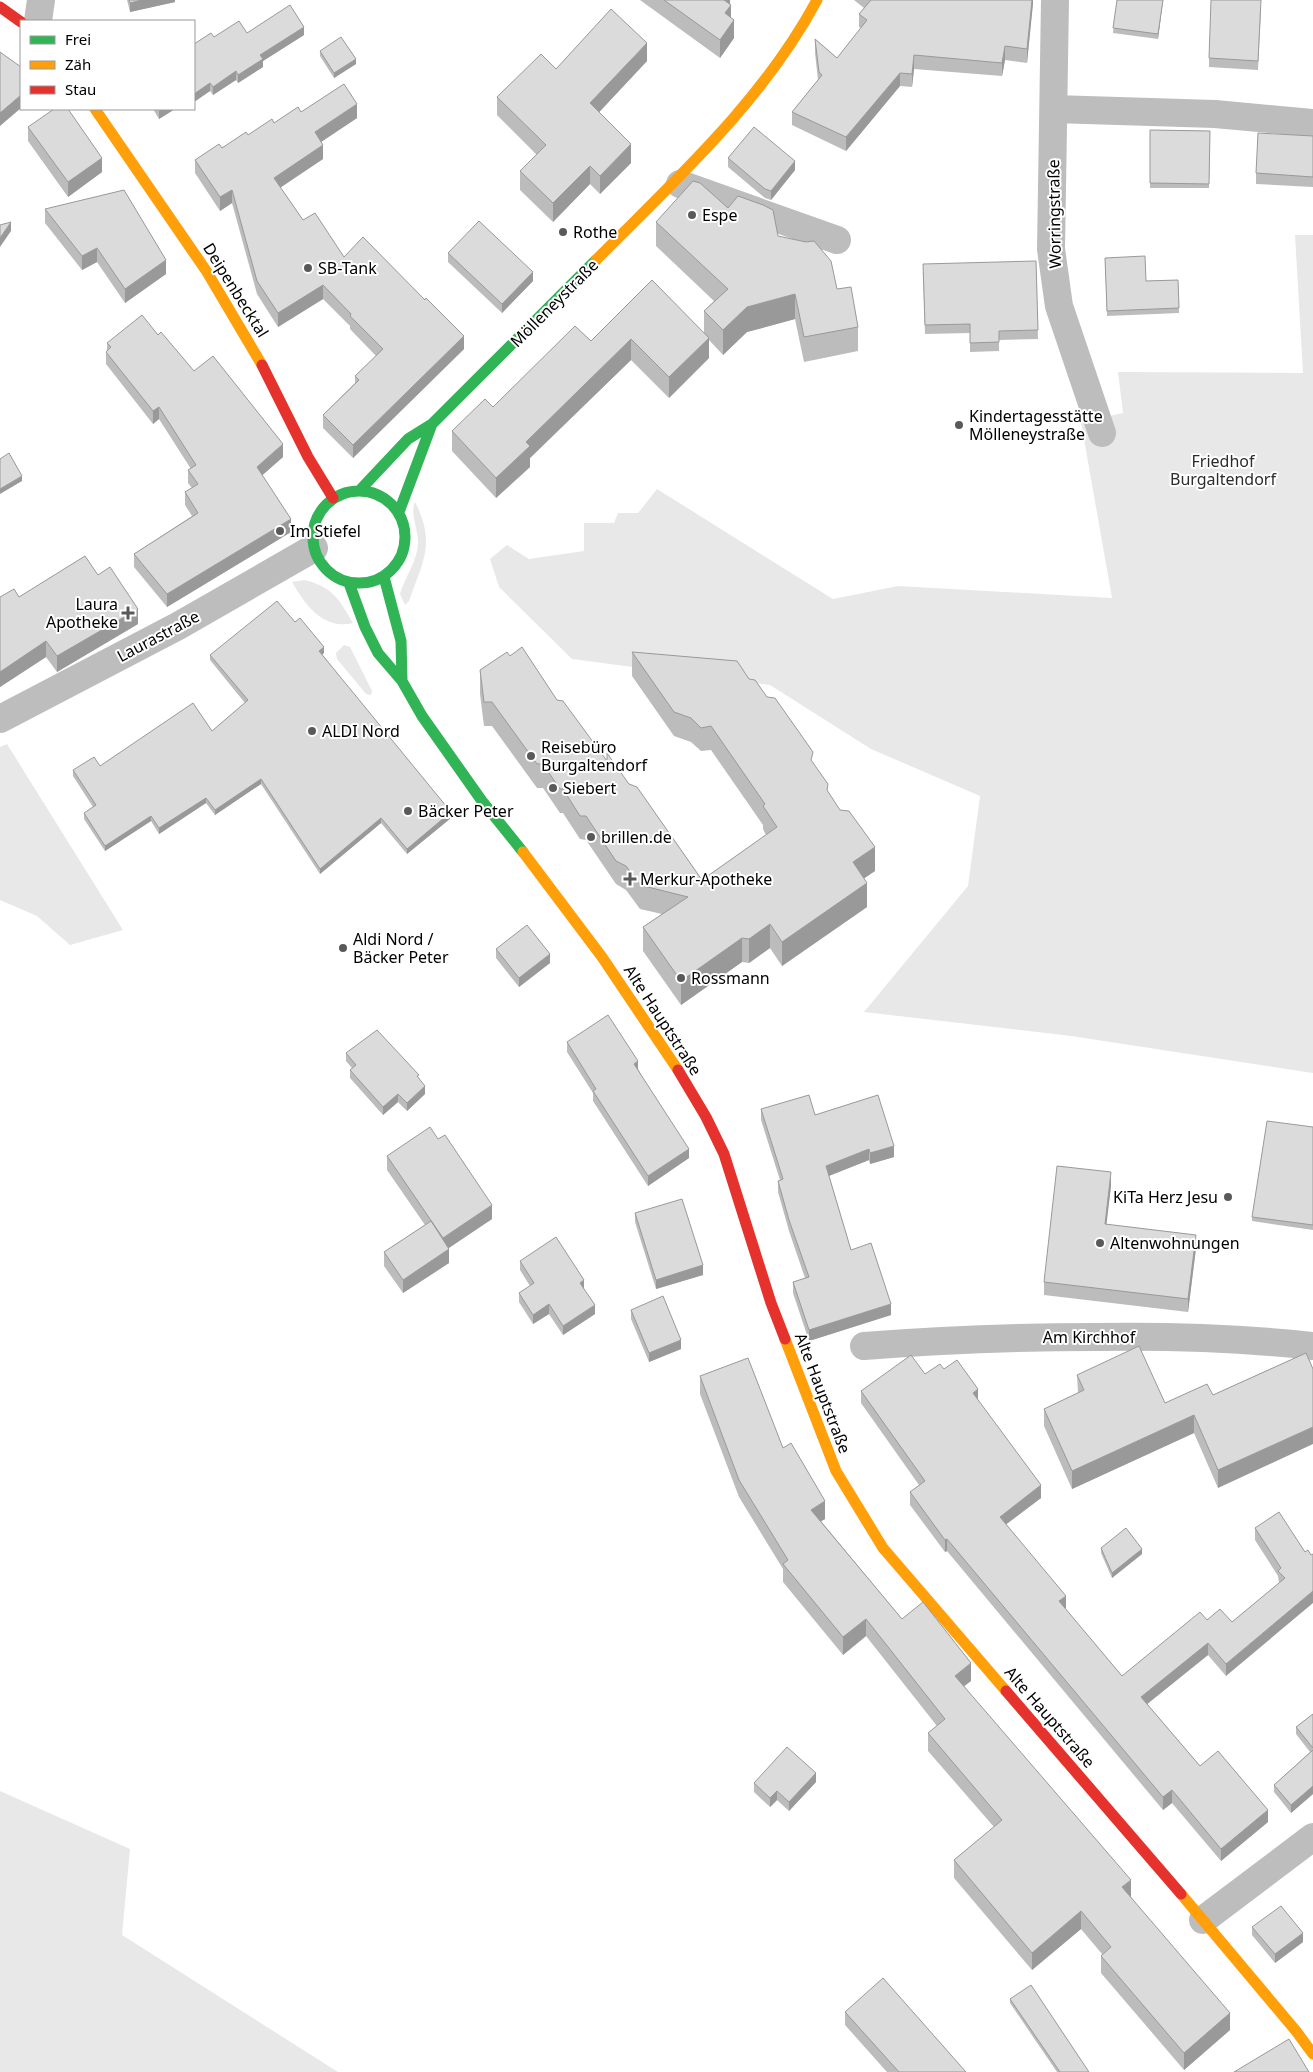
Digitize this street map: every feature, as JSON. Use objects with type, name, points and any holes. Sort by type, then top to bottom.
[{"type":"main road","name":"Mölleneystraße","points":[[360,490],[408,439],[432,424],[674,182],[719,134],[762,84],[803,26],[818,0]]},
{"type":"main road","points":[[0,7],[20,21]]},
{"type":"main road","name":"Deipenbecktal","points":[[96,110],[202,265],[254,350],[308,457],[333,498]]},
{"type":"main road","name":"Mölleneystraße","points":[[399,512],[413,472],[424,452],[432,424]]},
{"type":"main road","points":[[360,490],[382,496],[399,512],[406,529],[405,548],[398,564],[384,577],[368,584],[350,583],[333,576],[321,564],[314,548],[313,529],[320,511],[333,498],[346,492],[360,490]]},
{"type":"main road","name":"Alte Hauptstraße","points":[[384,577],[401,641],[402,681]]},
{"type":"main road","name":"Alte Hauptstraße","points":[[350,583],[365,627],[378,653],[402,681],[422,716],[482,801],[602,956],[676,1064],[706,1117],[724,1154],[771,1303],[836,1471],[884,1548],[1203,1920],[1313,2054]]},
{"type":"street","points":[[38,20],[40,0]]},
{"type":"street","name":"Worringstraße","points":[[1055,0],[1051,249],[1059,306],[1102,432]]},
{"type":"street","points":[[1054,109],[1215,114],[1313,123]]},
{"type":"street","points":[[674,182],[838,240]]},
{"type":"street","name":"Laurastraße","points":[[0,719],[178,626],[314,548]]},
{"type":"street","name":"Am Kirchhof","points":[[864,1346],[947,1339],[1146,1336],[1225,1339],[1313,1346]]},
{"type":"street","points":[[1203,1920],[1313,1837]]},
{"type":"green space","name":"Friedhof Burgaltendorf","points":[[1295,235],[1313,235],[1313,1073],[1071,1036],[864,1012],[968,886],[980,796],[871,749],[770,685],[572,659],[499,587],[490,559],[507,545],[529,559],[584,551],[584,523],[614,523],[618,513],[638,513],[657,489],[833,599],[898,586],[1112,598],[1081,422],[1123,413],[1118,372],[1303,373]]},
{"type":"green space","points":[[415,502],[425,529],[425,552],[423,563],[409,601],[405,605],[400,594],[414,562],[418,542],[413,511]]},
{"type":"green space","points":[[304,580],[329,590],[344,607],[353,623],[332,623],[316,613],[303,599],[292,582]]},
{"type":"green space","points":[[344,645],[350,647],[372,691],[371,695],[366,694],[337,659],[336,653]]},
{"type":"green space","points":[[7,744],[123,930],[70,945],[37,916],[0,900],[0,747]]},
{"type":"green space","points":[[0,1791],[130,1849],[122,1935],[338,2072],[0,2072]]},
{"type":"building","points":[[129,0],[142,0],[130,3]]},
{"type":"building","points":[[664,0],[724,0],[731,5],[725,13],[734,20],[720,40]]},
{"type":"building","points":[[871,0],[1032,0],[1027,49],[1005,46],[1002,63],[914,55],[912,74],[900,73],[846,137],[792,112],[822,75],[819,72],[815,39],[837,58],[867,20],[859,14]]},
{"type":"building","points":[[1117,0],[1163,0],[1158,34],[1113,28]]},
{"type":"building","points":[[1211,0],[1261,0],[1258,61],[1209,58]]},
{"type":"building","points":[[290,5],[304,27],[260,55],[263,59],[238,75],[236,71],[213,87],[210,83],[195,93],[195,43],[211,33],[214,37],[239,21],[247,33]]},
{"type":"building","points":[[611,9],[647,43],[590,103],[631,144],[600,176],[590,166],[553,203],[520,171],[546,145],[497,97],[541,54],[556,69]]},
{"type":"building","points":[[341,37],[356,59],[334,73],[320,51]]},
{"type":"building","points":[[0,52],[20,66],[20,96],[0,113]]},
{"type":"building","points":[[344,84],[357,104],[315,132],[323,145],[274,178],[303,220],[315,213],[344,257],[363,237],[425,300],[426,298],[464,336],[353,445],[323,415],[359,380],[355,376],[383,349],[350,316],[351,314],[323,285],[278,313],[257,281],[232,190],[220,197],[195,160],[219,144],[222,148],[246,132],[248,135],[272,119],[274,123],[298,107],[301,112]]},
{"type":"building","points":[[53,110],[69,110],[102,158],[68,182],[28,127]]},
{"type":"building","points":[[754,127],[795,161],[771,191],[765,189],[728,158]]},
{"type":"building","points":[[1150,130],[1210,131],[1209,184],[1150,183]]},
{"type":"building","points":[[1258,133],[1313,136],[1313,177],[1256,173]]},
{"type":"building","points":[[693,181],[700,183],[728,208],[738,196],[773,210],[778,236],[806,242],[814,241],[831,261],[837,289],[851,287],[858,327],[804,337],[795,294],[747,307],[723,330],[704,311],[728,289],[656,222]]},
{"type":"building","points":[[124,190],[166,260],[125,289],[97,248],[82,256],[45,209]]},
{"type":"building","points":[[479,221],[533,272],[502,304],[448,253]]},
{"type":"building","points":[[11,222],[0,238],[0,225]]},
{"type":"building","points":[[1145,256],[1146,281],[1178,280],[1179,308],[1107,311],[1105,258]]},
{"type":"building","points":[[1036,261],[1038,330],[999,331],[999,342],[970,343],[970,324],[925,325],[923,264]]},
{"type":"building","points":[[652,280],[709,338],[669,377],[631,339],[526,442],[530,446],[496,478],[452,431],[485,399],[493,407],[575,326],[591,341]]},
{"type":"building","points":[[142,315],[158,335],[161,332],[194,371],[213,356],[283,444],[257,467],[291,519],[167,594],[134,554],[198,513],[185,492],[198,484],[188,470],[196,465],[159,407],[153,411],[106,352],[111,347],[107,343]]},
{"type":"building","points":[[9,453],[22,476],[0,489],[0,459]]},
{"type":"building","points":[[85,556],[98,575],[110,567],[138,609],[57,656],[46,641],[0,672],[0,597],[14,589],[19,597]]},
{"type":"building","points":[[277,601],[295,622],[300,618],[324,647],[319,651],[451,812],[407,849],[381,818],[320,869],[261,779],[215,810],[206,798],[159,828],[151,816],[105,846],[84,813],[96,805],[73,770],[94,757],[100,766],[193,703],[212,731],[248,700],[210,655]]},
{"type":"building","points":[[522,647],[557,700],[563,701],[607,761],[607,753],[629,784],[637,787],[702,880],[777,827],[763,806],[765,804],[711,726],[701,728],[691,718],[674,712],[632,652],[737,661],[749,679],[755,680],[767,697],[775,698],[813,752],[811,760],[828,784],[827,790],[840,810],[849,811],[875,847],[853,862],[867,883],[782,942],[770,924],[749,939],[742,938],[681,981],[643,927],[688,897],[640,885],[626,866],[616,861],[586,816],[580,816],[563,789],[560,789],[543,764],[537,764],[492,702],[484,702],[480,670],[507,652],[510,656]]},
{"type":"building","points":[[527,925],[550,954],[519,978],[496,949]]},
{"type":"building","points":[[608,1015],[638,1061],[634,1064],[689,1149],[648,1176],[593,1091],[596,1089],[567,1042]]},
{"type":"building","points":[[377,1030],[419,1075],[417,1076],[425,1086],[407,1103],[398,1094],[383,1107],[350,1070],[356,1065],[346,1053]]},
{"type":"building","points":[[809,1095],[815,1115],[878,1095],[894,1146],[870,1153],[869,1149],[826,1166],[851,1250],[871,1243],[891,1304],[809,1330],[793,1282],[809,1277],[789,1220],[778,1181],[783,1179],[761,1109]]},
{"type":"building","points":[[1267,1121],[1313,1127],[1313,1225],[1252,1217]]},
{"type":"building","points":[[430,1127],[438,1139],[445,1135],[492,1205],[443,1238],[387,1156]]},
{"type":"building","name":"Altenwohnungen","points":[[1057,1166],[1111,1172],[1105,1224],[1196,1235],[1188,1299],[1044,1282]]},
{"type":"building","points":[[682,1199],[703,1265],[656,1280],[635,1213]]},
{"type":"building","points":[[431,1221],[449,1249],[403,1280],[384,1252]]},
{"type":"building","points":[[556,1237],[584,1280],[580,1283],[595,1305],[563,1326],[549,1304],[533,1315],[519,1293],[534,1283],[520,1261]]},
{"type":"building","points":[[663,1296],[681,1340],[649,1353],[631,1310]]},
{"type":"building","points":[[1139,1346],[1165,1403],[1207,1384],[1213,1395],[1306,1353],[1313,1369],[1313,1427],[1218,1470],[1194,1415],[1072,1471],[1044,1409],[1084,1390],[1077,1375]]},
{"type":"building","points":[[911,1355],[925,1374],[940,1364],[944,1369],[957,1360],[978,1389],[973,1393],[1041,1485],[1000,1517],[1066,1596],[1059,1601],[1122,1676],[1200,1612],[1207,1620],[1220,1609],[1232,1622],[1285,1578],[1278,1571],[1281,1568],[1255,1528],[1279,1512],[1305,1552],[1308,1550],[1311,1555],[1313,1554],[1313,1591],[1226,1664],[1208,1643],[1141,1697],[1200,1766],[1218,1751],[1268,1810],[1221,1849],[1172,1790],[1163,1797],[947,1539],[945,1540],[910,1492],[925,1481],[861,1391]]},
{"type":"building","points":[[748,1358],[783,1448],[791,1443],[825,1501],[811,1510],[902,1619],[923,1602],[971,1663],[955,1676],[1131,1880],[1122,1887],[1230,2013],[1184,2053],[1101,1956],[1111,1947],[1081,1911],[1032,1953],[954,1860],[1002,1820],[928,1733],[945,1719],[866,1619],[843,1637],[783,1564],[788,1560],[739,1480],[700,1376]]},
{"type":"building","points":[[1126,1528],[1142,1549],[1112,1573],[1101,1548]]},
{"type":"building","points":[[1313,1714],[1313,1748],[1296,1727]]},
{"type":"building","points":[[787,1747],[816,1773],[789,1802],[777,1791],[770,1798],[754,1783]]},
{"type":"building","points":[[1313,1750],[1313,1786],[1291,1805],[1274,1785]]},
{"type":"building","points":[[1281,1906],[1303,1933],[1275,1954],[1252,1927]]},
{"type":"building","points":[[883,1978],[966,2072],[899,2072],[845,2012]]},
{"type":"building","points":[[1031,1985],[1089,2072],[1060,2072],[1010,1999]]},
{"type":"building","points":[[1289,2039],[1309,2072],[1234,2072]]},
{"type":"traffic: fast","points":[[360,490],[408,439],[432,424],[596,260]]},
{"type":"traffic: fast","points":[[399,512],[432,424]]},
{"type":"traffic: fast","points":[[359,491],[377,494],[392,504],[402,519],[405,537],[402,555],[392,570],[377,580],[359,583],[341,580],[326,570],[316,555],[313,537],[316,519],[326,504],[341,494],[359,491]]},
{"type":"traffic: fast","points":[[384,577],[401,641],[402,681]]},
{"type":"traffic: fast","points":[[349,583],[365,627],[378,653],[402,681],[422,716],[482,801],[523,852]]},
{"type":"traffic: slow","points":[[596,260],[687,169],[744,105],[771,72],[817,0]]},
{"type":"traffic: slow","points":[[96,110],[207,272],[262,365]]},
{"type":"traffic: slow","points":[[523,852],[602,957],[678,1070]]},
{"type":"traffic: slow","points":[[785,1339],[836,1471],[883,1548],[1006,1691]]},
{"type":"traffic: slow","points":[[1181,1894],[1296,2031],[1313,2054]]},
{"type":"traffic: jam","points":[[0,7],[20,21]]},
{"type":"traffic: jam","points":[[262,365],[308,457],[333,498]]},
{"type":"traffic: jam","points":[[678,1070],[706,1117],[724,1154],[771,1303],[785,1339]]},
{"type":"traffic: jam","points":[[1006,1691],[1181,1894]]},
{"type":"place","name":"Espe","points":[[692,215]]},
{"type":"place","name":"Rothe","points":[[563,232]]},
{"type":"place","name":"SB-Tank","points":[[308,268]]},
{"type":"place","name":"Kindertagesstätte Mölleneystraße","points":[[959,425]]},
{"type":"place","name":"Im Stiefel","points":[[280,531]]},
{"type":"place","name":"Laura Apotheke","points":[[128,613]]},
{"type":"place","name":"ALDI Nord","points":[[312,731]]},
{"type":"place","name":"Reisebüro Burgaltendorf","points":[[531,756]]},
{"type":"place","name":"Siebert","points":[[553,788]]},
{"type":"place","name":"Bäcker Peter","points":[[408,811]]},
{"type":"place","name":"brillen.de","points":[[591,837]]},
{"type":"place","name":"Merkur-Apotheke","points":[[630,879]]},
{"type":"place","name":"Aldi Nord / Bäcker Peter","points":[[343,948]]},
{"type":"place","name":"Rossmann","points":[[681,978]]},
{"type":"place","name":"KiTa Herz Jesu","points":[[1228,1197]]},
{"type":"place","name":"Altenwohnungen","points":[[1100,1243]]}]
